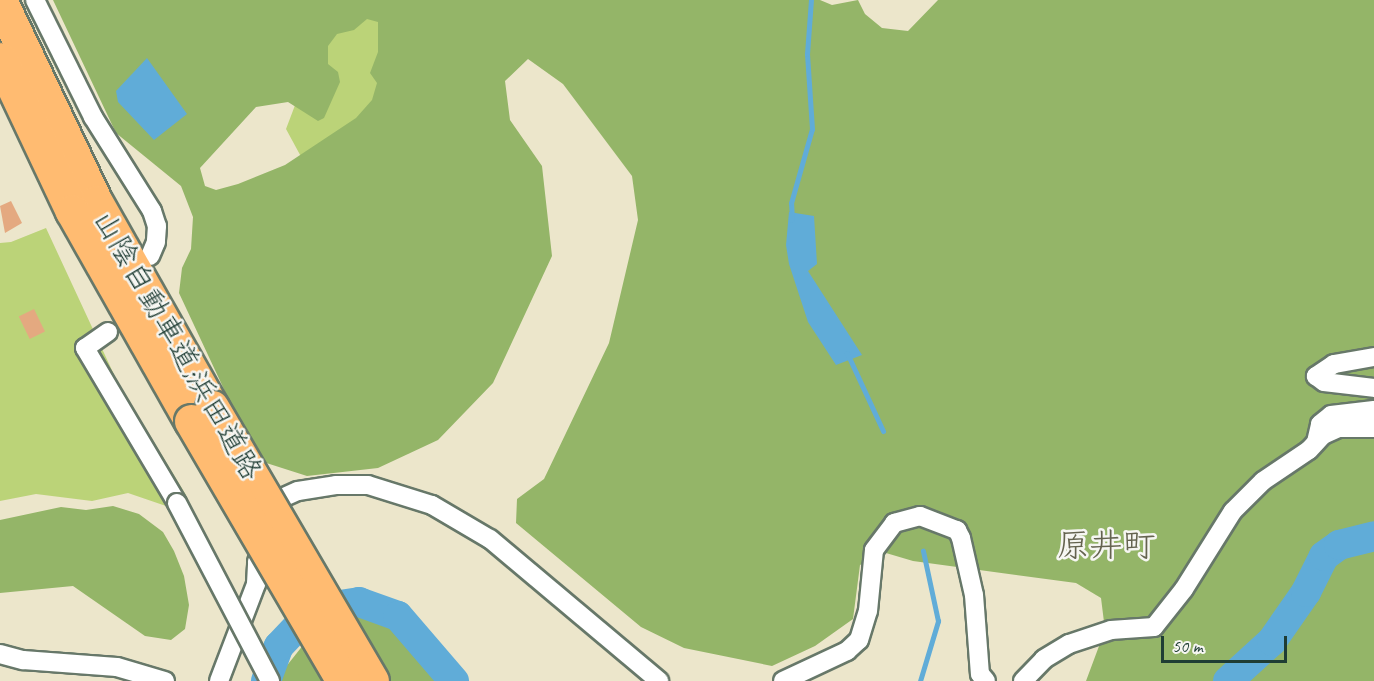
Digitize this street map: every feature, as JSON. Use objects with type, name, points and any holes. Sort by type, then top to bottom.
[{"type":"highway","name":"山陰自動車道;浜田道路","points":[[0,0],[9,48],[96,202],[195,410],[343,681]]},
{"type":"highway","points":[[9,48],[10,0]]},
{"type":"highway","points":[[0,112],[72,239],[195,410]]},
{"type":"highway","name":"山陰自動車道;浜田道路","points":[[195,410],[372,681]]},
{"type":"street","points":[[35,0],[93,117],[152,212],[157,234],[150,256]]},
{"type":"street","points":[[108,332],[85,348],[177,503],[270,681]]},
{"type":"street","points":[[1374,357],[1334,364],[1316,376],[1324,382],[1374,388]]},
{"type":"street","points":[[1316,442],[1320,424],[1331,415],[1374,410]]},
{"type":"street","points":[[1023,681],[1044,659],[1069,644],[1110,630],[1154,627],[1184,589],[1233,511],[1263,481],[1339,428],[1374,428]]},
{"type":"street","points":[[219,681],[256,584],[257,562],[282,498],[298,491],[368,485],[432,506],[490,538],[659,681]]},
{"type":"street","points":[[783,681],[847,651],[859,640],[868,611],[874,550],[883,533],[894,523],[920,516],[957,530],[961,538],[974,595],[980,674],[986,681]]},
{"type":"street","points":[[0,654],[23,660],[117,667],[165,681]]},
{"type":"green space","points":[[53,0],[820,0],[832,5],[858,0],[865,14],[882,28],[908,31],[938,0],[1374,0],[1374,681],[1086,681],[1105,630],[1101,598],[1076,583],[913,561],[886,553],[860,565],[853,619],[815,646],[772,666],[684,648],[641,627],[516,523],[517,499],[544,479],[609,343],[638,220],[632,176],[563,84],[528,59],[505,81],[510,120],[542,166],[552,256],[493,383],[438,440],[378,468],[307,476],[257,460],[179,293],[182,268],[191,249],[193,217],[181,186],[116,133]],"holes":[[[367,19],[378,22],[378,52],[370,73],[377,83],[372,100],[356,118],[285,165],[238,184],[216,190],[205,186],[200,168],[256,107],[288,102],[318,121],[324,118],[340,82],[338,72],[328,64],[328,46],[337,34],[354,30]]]},
{"type":"green space","points":[[287,0],[426,0],[384,119],[305,164],[286,129],[297,100]]},
{"type":"green space","points":[[46,228],[117,381],[186,495],[166,506],[128,493],[92,501],[36,494],[0,501],[0,243],[11,242]]},
{"type":"green space","points":[[113,506],[139,514],[163,532],[174,551],[184,576],[189,605],[185,629],[171,640],[145,636],[73,586],[0,593],[0,520],[61,507],[86,510]]},
{"type":"green space","points":[[345,611],[392,621],[441,681],[279,681],[281,673],[323,620]]},
{"type":"water","points":[[147,58],[187,114],[154,140],[118,102],[116,91]]},
{"type":"water","points":[[789,212],[814,216],[817,264],[808,271],[862,355],[836,365],[808,322],[789,264],[786,245]]},
{"type":"building","points":[[11,201],[22,223],[5,233],[0,206]]},
{"type":"building","points":[[34,309],[45,331],[30,339],[19,316]]},
{"type":"waterway","points":[[792,220],[791,203],[812,129],[807,54],[811,0]]},
{"type":"waterway","points":[[847,353],[883,431]]},
{"type":"waterway","points":[[1228,681],[1272,641],[1306,592],[1324,556],[1339,545],[1374,536]]},
{"type":"waterway","points":[[920,681],[938,621],[923,551]]},
{"type":"waterway","points":[[266,681],[279,646],[314,609],[359,602],[398,616],[454,681]]},
{"type":"district","name":"原井町","points":[[1106,546]]}]
